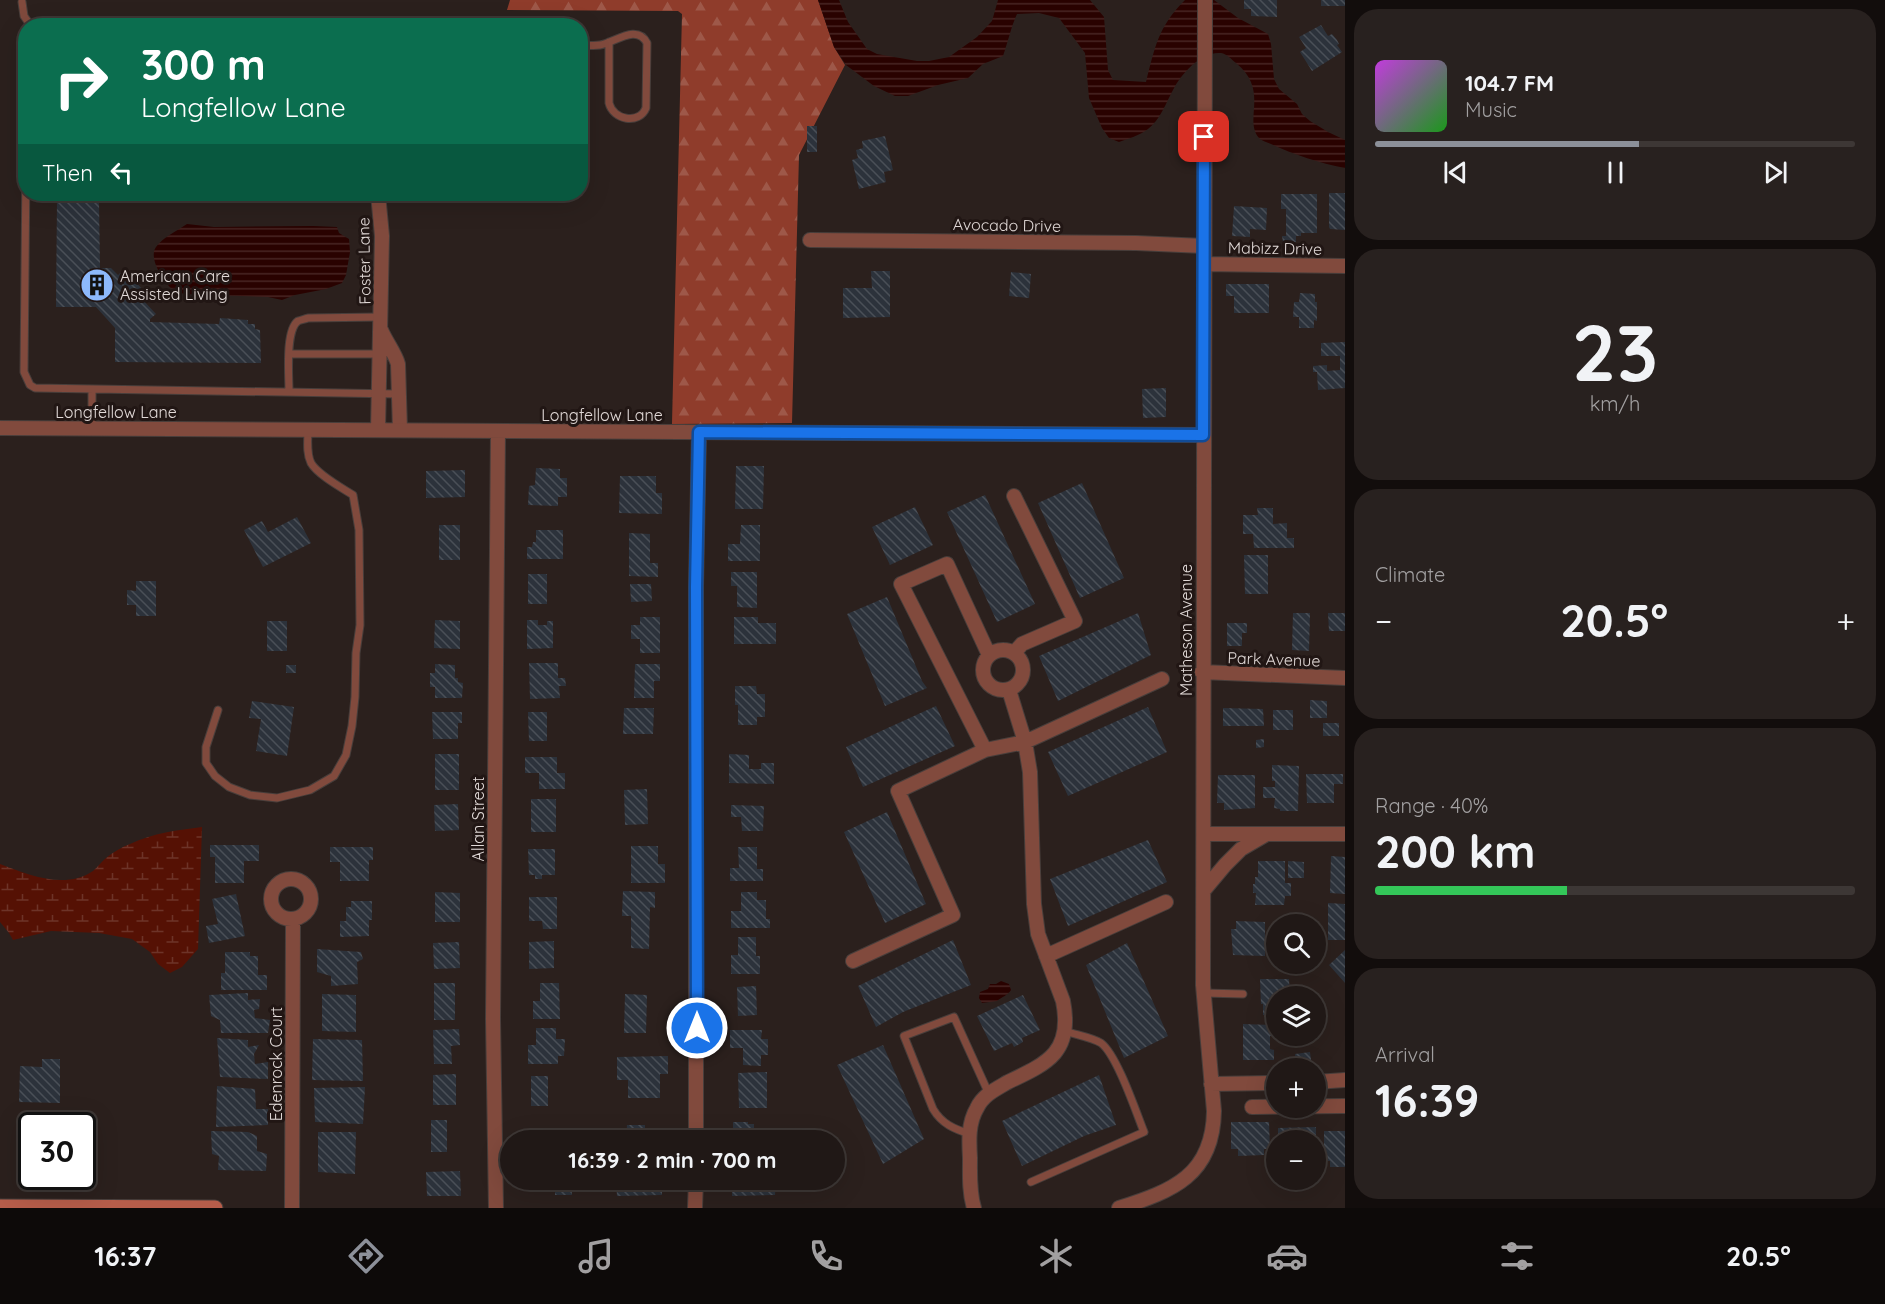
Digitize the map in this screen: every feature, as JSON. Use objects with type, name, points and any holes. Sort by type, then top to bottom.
[{"type":"street","name":"Matheson Avenue","points":[[1119,1208],[1139,1202],[1179,1184],[1200,1164],[1209,1148],[1214,1130],[1203,993],[1205,0]]},
{"type":"street","name":"Foster Lane","points":[[378,430],[379,393],[386,354],[380,323],[382,236],[379,201]]},
{"type":"street","name":"Avocado Drive","points":[[810,240],[1136,243],[1204,246]]},
{"type":"street","name":"Mabizz Drive","points":[[1204,264],[1345,266]]},
{"type":"street","name":"Foster Lane","points":[[386,354],[396,357],[398,364],[400,430]]},
{"type":"street","name":"Longfellow Lane","points":[[0,428],[1203,435]]},
{"type":"street","name":"Allan Street","points":[[496,1208],[493,1007],[498,431]]},
{"type":"street","points":[[696,1130],[696,587],[699,432]]},
{"type":"street","points":[[1014,495],[1075,621],[1022,644],[1014,653]]},
{"type":"street","points":[[985,750],[901,584],[947,564],[989,656]]},
{"type":"street","points":[[1001,650],[1014,653],[1022,663],[1023,676],[1020,682],[1009,690],[995,689],[985,680],[983,667],[989,656],[1001,650]]},
{"type":"street","name":"Park Avenue","points":[[1202,672],[1345,678]]},
{"type":"street","points":[[854,962],[953,915],[897,791],[985,750],[1025,742],[1162,679]]},
{"type":"street","points":[[974,1208],[971,1199],[970,1134],[972,1118],[977,1108],[995,1089],[1040,1067],[1051,1059],[1063,1042],[1065,1031],[1063,1001],[1035,921],[1030,772],[1025,742],[1009,690]]},
{"type":"street","points":[[1204,834],[1345,834]]},
{"type":"street","points":[[1204,890],[1242,849],[1267,834]]},
{"type":"street","points":[[1046,956],[1166,902]]},
{"type":"street","name":"Edenrock Court","points":[[291,1208],[293,919]]},
{"type":"street","points":[[1326,1081],[1345,1080]]},
{"type":"street","points":[[1212,1084],[1266,1083]]},
{"type":"street","points":[[1266,1092],[1258,1107],[1266,1107]]},
{"type":"street","points":[[1326,1107],[1345,1107]]},
{"type":"street","points":[[695,1208],[696,1190]]},
{"type":"street","points":[[0,1207],[215,1208]]},
{"type":"lane","points":[[22,2],[25,18]]},
{"type":"lane","points":[[588,45],[601,45],[621,36],[640,35],[644,38],[647,43],[646,108],[644,113],[638,117],[623,118],[615,115],[611,110],[609,42]]},
{"type":"lane","points":[[26,201],[24,372],[30,385],[35,388],[399,394]]},
{"type":"lane","points":[[289,392],[290,338],[298,321],[308,318],[380,323]]},
{"type":"lane","points":[[290,354],[386,354]]},
{"type":"lane","points":[[92,389],[92,428]]},
{"type":"lane","points":[[218,710],[207,747],[206,763],[215,776],[229,787],[250,795],[277,798],[310,790],[334,776],[346,755],[352,726],[356,653],[360,626],[359,530],[353,495],[324,475],[312,463],[308,451],[308,429]]},
{"type":"lane","points":[[1203,993],[1243,994]]},
{"type":"lane","points":[[970,1134],[953,1128],[939,1119],[933,1110],[904,1036],[954,1017],[989,1094]]},
{"type":"lane","points":[[1031,1182],[1144,1132],[1115,1062],[1107,1049],[1100,1043],[1065,1031]]},
{"type":"green space","points":[[510,0],[818,0],[834,47],[845,65],[799,155],[792,423],[672,424],[682,14],[678,11],[507,10]]},
{"type":"green space","points":[[202,827],[198,949],[182,967],[170,973],[158,964],[150,952],[132,939],[99,933],[51,931],[13,940],[0,922],[0,864],[47,879],[82,877],[93,871],[112,854],[139,840],[166,832]]},
{"type":"shaded area","points":[[818,0],[839,0],[848,22],[867,49],[877,54],[929,61],[949,57],[977,37],[992,21],[998,0],[1090,0],[1104,17],[1108,70],[1113,80],[1146,82],[1159,38],[1176,10],[1185,0],[1214,0],[1238,18],[1268,34],[1274,79],[1279,89],[1297,104],[1302,114],[1310,121],[1345,140],[1345,168],[1298,155],[1259,138],[1253,122],[1252,84],[1246,73],[1236,63],[1221,53],[1206,56],[1192,65],[1177,84],[1156,121],[1134,137],[1119,142],[1109,138],[1102,128],[1089,98],[1085,53],[1059,18],[1039,13],[1017,14],[1003,56],[983,64],[968,78],[938,85],[908,96],[895,96],[874,86],[846,65],[834,47]]},
{"type":"shaded area","points":[[187,224],[214,227],[337,227],[339,233],[349,239],[350,252],[346,275],[342,283],[282,300],[268,297],[178,292],[172,289],[161,275],[155,263],[154,252],[162,240]]},
{"type":"shaded area","points":[[1001,981],[1009,984],[1010,992],[997,1001],[982,1003],[979,998],[980,992],[988,989],[990,984]]},
{"type":"building","points":[[1244,0],[1277,0],[1277,17],[1251,16],[1251,9],[1244,9]]},
{"type":"building","points":[[1321,0],[1345,0],[1345,6],[1321,6]]},
{"type":"building","points":[[1321,25],[1328,36],[1332,34],[1337,40],[1339,44],[1337,45],[1342,52],[1312,71],[1300,52],[1306,48],[1299,37]]},
{"type":"building","points":[[807,126],[817,126],[817,152],[807,152]]},
{"type":"building","points":[[885,136],[893,170],[884,172],[886,182],[859,189],[852,160],[858,158],[856,150],[863,148],[862,141]]},
{"type":"building","points":[[1329,193],[1345,193],[1345,230],[1329,227]]},
{"type":"building","points":[[1281,194],[1317,194],[1317,233],[1301,233],[1301,236],[1296,236],[1296,242],[1283,242],[1282,236],[1286,236],[1286,209],[1281,209]]},
{"type":"building","name":"American Care Assisted Living","points":[[57,201],[99,201],[100,268],[111,268],[118,275],[124,270],[148,295],[142,299],[156,314],[150,322],[219,324],[220,318],[248,320],[248,324],[255,324],[255,329],[260,330],[261,363],[115,362],[115,328],[96,307],[56,307]]},
{"type":"building","points":[[400,201],[454,201],[454,202]]},
{"type":"building","points":[[1234,206],[1267,208],[1266,230],[1250,229],[1250,237],[1232,236]]},
{"type":"building","points":[[871,271],[890,271],[890,317],[843,318],[843,288],[872,288]]},
{"type":"building","points":[[1011,272],[1031,274],[1029,298],[1009,296]]},
{"type":"building","points":[[1226,284],[1269,284],[1269,313],[1234,313],[1234,296],[1226,296]]},
{"type":"building","points":[[1300,293],[1315,294],[1317,321],[1314,320],[1314,328],[1299,328],[1299,317],[1293,317],[1294,302],[1299,302]]},
{"type":"building","points":[[1345,342],[1345,388],[1318,390],[1317,372],[1313,372],[1313,366],[1327,365],[1327,371],[1340,370],[1340,356],[1321,356],[1321,343]]},
{"type":"building","points":[[1166,388],[1166,417],[1143,418],[1142,389]]},
{"type":"building","points":[[736,466],[764,466],[763,509],[735,509]]},
{"type":"building","points":[[536,468],[560,469],[560,478],[567,478],[567,497],[558,497],[558,506],[528,505],[529,486],[535,485]]},
{"type":"building","points":[[465,470],[465,497],[426,498],[426,471]]},
{"type":"building","points":[[620,476],[656,476],[656,493],[662,493],[662,514],[619,513]]},
{"type":"building","points":[[1082,483],[1124,578],[1080,598],[1038,503]]},
{"type":"building","points":[[985,495],[1035,604],[997,622],[947,512]]},
{"type":"building","points":[[915,507],[933,545],[890,565],[872,527]]},
{"type":"building","points":[[1257,508],[1273,508],[1273,524],[1287,523],[1287,538],[1294,538],[1294,548],[1254,548],[1253,534],[1243,534],[1243,515],[1258,515]]},
{"type":"building","points":[[297,517],[311,543],[263,567],[244,530],[262,521],[268,532]]},
{"type":"building","points":[[439,525],[460,525],[460,560],[439,560]]},
{"type":"building","points":[[741,525],[760,525],[760,561],[728,561],[728,544],[740,544]]},
{"type":"building","points":[[536,530],[563,530],[563,559],[527,559],[527,547],[532,547],[533,542],[536,542]]},
{"type":"building","points":[[629,533],[650,534],[650,563],[658,563],[658,577],[629,576]]},
{"type":"building","points":[[1244,555],[1268,555],[1268,594],[1245,594]]},
{"type":"building","points":[[731,572],[757,572],[757,608],[737,607],[737,586],[731,586]]},
{"type":"building","points":[[528,574],[547,574],[547,604],[528,604]]},
{"type":"building","points":[[136,581],[156,581],[156,616],[136,616],[136,605],[127,605],[127,590],[136,591]]},
{"type":"building","points":[[630,584],[651,584],[652,601],[631,602]]},
{"type":"building","points":[[887,597],[927,688],[885,706],[847,614]]},
{"type":"building","points":[[1138,613],[1151,655],[1058,701],[1039,656]]},
{"type":"building","points":[[1293,613],[1310,613],[1309,651],[1292,650]]},
{"type":"building","points":[[1328,613],[1345,613],[1345,631],[1329,631]]},
{"type":"building","points":[[640,617],[660,617],[660,653],[640,653],[640,639],[631,639],[631,625],[640,625]]},
{"type":"building","points":[[734,617],[758,617],[758,623],[776,623],[776,644],[734,644]]},
{"type":"building","points":[[435,620],[460,621],[460,649],[434,648]]},
{"type":"building","points":[[527,620],[538,620],[538,625],[547,625],[547,621],[553,621],[553,648],[527,649]]},
{"type":"building","points":[[267,621],[287,621],[287,651],[267,651]]},
{"type":"building","points":[[1227,623],[1247,623],[1247,633],[1242,633],[1242,646],[1227,646]]},
{"type":"building","points":[[529,663],[558,663],[558,678],[565,678],[566,686],[559,686],[560,698],[530,699]]},
{"type":"building","points":[[435,664],[455,665],[455,678],[458,678],[458,682],[463,683],[462,698],[435,698],[435,687],[430,687],[430,673],[435,673]]},
{"type":"building","points":[[635,664],[660,664],[660,681],[654,681],[654,698],[634,698]]},
{"type":"building","points":[[286,665],[296,665],[296,673],[286,673]]},
{"type":"building","points":[[735,686],[756,686],[757,694],[765,694],[765,717],[757,717],[757,725],[738,725]]},
{"type":"building","points":[[1310,700],[1327,701],[1327,718],[1310,718]]},
{"type":"building","points":[[252,701],[294,707],[287,756],[256,751],[261,719],[249,718]]},
{"type":"building","points":[[936,706],[955,746],[863,787],[846,747]]},
{"type":"building","points":[[1148,707],[1167,752],[1068,796],[1048,752]]},
{"type":"building","points":[[624,708],[654,708],[653,734],[623,734]]},
{"type":"building","points":[[1223,708],[1263,709],[1264,726],[1223,726]]},
{"type":"building","points":[[1273,710],[1293,710],[1293,730],[1273,730]]},
{"type":"building","points":[[432,712],[462,712],[462,723],[458,723],[458,739],[433,739]]},
{"type":"building","points":[[528,712],[547,712],[547,741],[529,741]]},
{"type":"building","points":[[1323,723],[1339,723],[1339,736],[1323,736]]},
{"type":"building","points":[[1264,739],[1264,747],[1256,748],[1256,740]]},
{"type":"building","points":[[435,754],[459,754],[459,790],[435,790]]},
{"type":"building","points":[[729,754],[749,755],[749,769],[761,769],[761,763],[774,763],[774,784],[729,783]]},
{"type":"building","points":[[525,757],[557,757],[557,773],[565,773],[565,789],[539,789],[539,773],[525,773]]},
{"type":"building","points":[[1272,765],[1299,766],[1298,811],[1280,811],[1274,808],[1275,798],[1263,798],[1263,787],[1275,787],[1275,781],[1272,781]]},
{"type":"building","points":[[1306,774],[1343,774],[1343,784],[1334,784],[1334,803],[1307,803]]},
{"type":"building","points":[[1218,775],[1255,775],[1255,808],[1224,810],[1224,803],[1217,803]]},
{"type":"building","points":[[647,789],[648,824],[625,825],[624,790]]},
{"type":"building","points":[[531,799],[556,799],[556,832],[531,832]]},
{"type":"building","points":[[458,804],[459,830],[435,831],[434,805]]},
{"type":"building","points":[[731,805],[764,806],[763,831],[742,831],[741,817],[731,817]]},
{"type":"building","points":[[887,812],[926,904],[885,923],[844,832]]},
{"type":"building","points":[[1148,840],[1167,882],[1068,926],[1050,879]]},
{"type":"building","points":[[210,845],[259,845],[259,861],[244,861],[244,883],[215,883],[215,857],[210,857]]},
{"type":"building","points":[[631,846],[658,846],[658,864],[665,864],[665,883],[631,883]]},
{"type":"building","points":[[330,847],[373,847],[373,860],[369,860],[369,881],[340,881],[340,862],[330,862]]},
{"type":"building","points":[[738,847],[757,847],[757,869],[763,869],[763,881],[730,881],[730,868],[739,868]]},
{"type":"building","points":[[528,849],[555,849],[555,875],[542,875],[542,879],[535,879],[535,875],[529,875]]},
{"type":"building","points":[[1331,856],[1345,857],[1345,894],[1330,893]]},
{"type":"building","points":[[1258,861],[1285,861],[1285,883],[1291,883],[1291,896],[1285,896],[1284,905],[1255,905],[1256,893],[1253,893],[1253,884],[1255,884],[1255,877],[1258,877]]},
{"type":"building","points":[[1288,861],[1304,862],[1304,878],[1288,878]]},
{"type":"building","points":[[623,891],[655,892],[655,908],[650,907],[649,949],[631,948],[631,916],[622,916]]},
{"type":"building","points":[[435,892],[460,893],[460,922],[435,922]]},
{"type":"building","points":[[741,892],[757,892],[757,900],[766,900],[766,919],[770,919],[770,928],[731,928],[731,911],[741,911]]},
{"type":"building","points":[[236,894],[245,936],[209,943],[206,926],[218,924],[212,899]]},
{"type":"building","points":[[529,897],[557,897],[557,929],[543,929],[542,921],[529,921]]},
{"type":"building","points":[[351,901],[372,901],[369,936],[340,937],[340,921],[346,921],[346,907],[351,907]]},
{"type":"building","points":[[1328,903],[1345,904],[1345,940],[1328,940]]},
{"type":"building","points":[[1236,921],[1265,922],[1265,956],[1233,955],[1231,929],[1236,929]]},
{"type":"building","points":[[738,937],[756,937],[756,956],[760,956],[760,974],[731,974],[731,955],[738,955]]},
{"type":"building","points":[[953,940],[971,985],[903,1012],[876,1027],[858,986]]},
{"type":"building","points":[[554,941],[554,968],[529,969],[529,942]]},
{"type":"building","points":[[459,942],[460,968],[434,969],[433,943]]},
{"type":"building","points":[[1127,943],[1168,1036],[1124,1058],[1086,965]]},
{"type":"building","points":[[317,949],[361,952],[363,959],[357,962],[358,984],[331,986],[331,976],[317,972]]},
{"type":"building","points":[[1345,950],[1345,983],[1329,965]]},
{"type":"building","points":[[225,952],[250,952],[250,956],[258,956],[258,975],[267,975],[267,990],[221,990],[221,973],[225,973]]},
{"type":"building","points":[[1260,979],[1289,979],[1289,986],[1266,986],[1266,1015],[1263,1015],[1263,1004],[1261,1004]]},
{"type":"building","points":[[434,983],[455,983],[455,1020],[434,1020]]},
{"type":"building","points":[[540,983],[559,983],[560,1019],[533,1019],[533,1001],[540,1001]]},
{"type":"building","points":[[756,986],[757,1015],[738,1016],[737,987]]},
{"type":"building","points":[[248,993],[248,1000],[260,999],[259,1009],[254,1010],[255,1018],[270,1020],[268,1033],[221,1033],[220,1020],[211,1016],[209,995]]},
{"type":"building","points":[[322,994],[356,995],[356,1032],[322,1031]]},
{"type":"building","points":[[625,994],[647,995],[646,1033],[624,1033]]},
{"type":"building","points":[[1023,995],[1040,1030],[1022,1038],[1023,1042],[1014,1047],[1012,1043],[994,1051],[977,1016]]},
{"type":"building","points":[[1243,1024],[1266,1025],[1266,1046],[1274,1050],[1274,1058],[1243,1060]]},
{"type":"building","points":[[536,1028],[556,1028],[556,1039],[565,1039],[564,1056],[558,1056],[558,1064],[528,1064],[528,1045],[536,1045]]},
{"type":"building","points":[[459,1029],[460,1045],[451,1046],[452,1064],[434,1064],[433,1030]]},
{"type":"building","points":[[730,1030],[762,1030],[761,1039],[768,1039],[768,1055],[761,1055],[761,1066],[743,1065],[743,1048],[730,1048]]},
{"type":"building","points":[[217,1038],[248,1040],[248,1047],[259,1045],[254,1054],[255,1064],[268,1062],[268,1079],[220,1077]]},
{"type":"building","points":[[313,1039],[362,1040],[363,1081],[312,1080]]},
{"type":"building","points":[[883,1045],[924,1139],[883,1164],[837,1065]]},
{"type":"building","points":[[1310,1052],[1311,1058],[1295,1058],[1295,1054]]},
{"type":"building","points":[[668,1056],[668,1074],[660,1074],[660,1098],[628,1098],[628,1080],[617,1080],[617,1057]]},
{"type":"building","points":[[42,1059],[60,1059],[60,1103],[19,1102],[20,1066],[42,1067]]},
{"type":"building","points":[[767,1072],[767,1108],[739,1108],[738,1073]]},
{"type":"building","points":[[456,1074],[456,1105],[433,1105],[433,1075]]},
{"type":"building","points":[[1099,1075],[1116,1125],[1084,1136],[1022,1166],[1002,1121]]},
{"type":"building","points":[[531,1076],[548,1076],[548,1106],[531,1106]]},
{"type":"building","points":[[217,1086],[255,1089],[256,1109],[268,1109],[268,1125],[216,1127]]},
{"type":"building","points":[[365,1087],[363,1124],[315,1122],[314,1088]]},
{"type":"building","points":[[431,1120],[447,1120],[447,1152],[431,1152]]},
{"type":"building","points":[[733,1122],[754,1124],[754,1130],[733,1130]]},
{"type":"building","points":[[1231,1122],[1269,1122],[1264,1155],[1238,1156],[1238,1149],[1231,1149]]},
{"type":"building","points":[[627,1125],[645,1125],[645,1130],[627,1130]]},
{"type":"building","points":[[1316,1127],[1316,1130],[1278,1130],[1278,1128]]},
{"type":"building","points":[[211,1131],[248,1132],[257,1136],[257,1151],[267,1154],[266,1171],[218,1170],[219,1156],[212,1154]]},
{"type":"building","points":[[1326,1131],[1345,1131],[1345,1167],[1330,1167],[1330,1161],[1326,1161]]},
{"type":"building","points":[[318,1132],[356,1132],[355,1174],[318,1172]]},
{"type":"building","points":[[460,1171],[461,1196],[427,1196],[426,1172]]},
{"type":"building","points":[[555,1190],[572,1190],[572,1195],[555,1195]]},
{"type":"building","points":[[617,1190],[662,1190],[662,1195],[617,1196]]},
{"type":"building","points":[[732,1190],[775,1190],[775,1195],[732,1196]]},
{"type":"place","name":"American Care Assisted Living","points":[[97,285]]},
{"type":"route","points":[[697,1028],[696,587],[699,432],[1203,435],[1204,137]]}]
